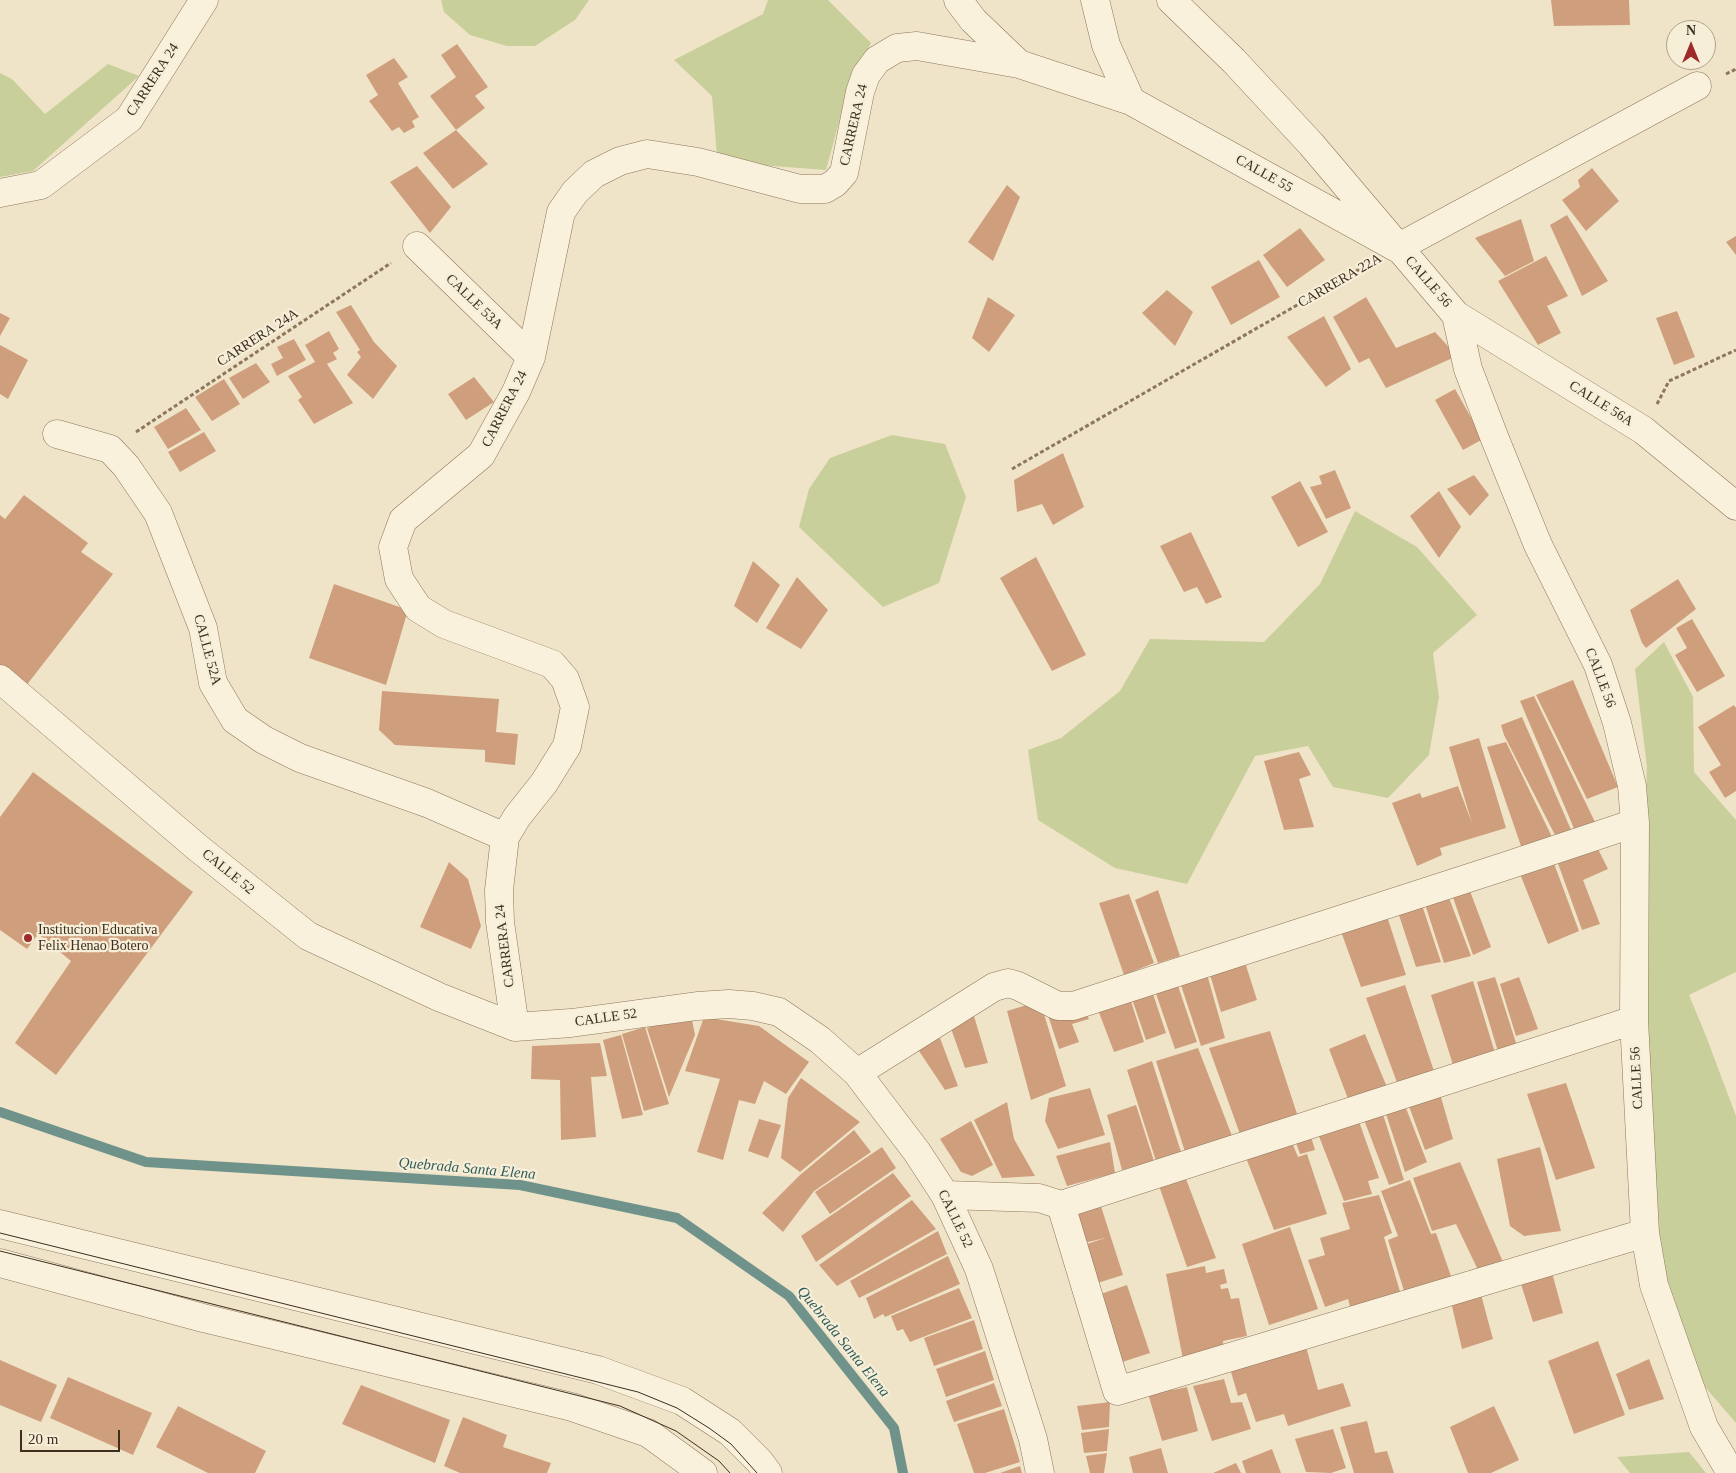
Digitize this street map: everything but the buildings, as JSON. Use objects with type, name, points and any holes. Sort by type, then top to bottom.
[{"type":"street","name":"CARRERA 24","points":[[0,193],[41,185],[129,119],[204,0]]},
{"type":"street","name":"CALLE 55","points":[[958,0],[973,20],[1019,64],[1131,101],[1398,248]]},
{"type":"street","points":[[1096,0],[1106,45],[1131,101]]},
{"type":"street","name":"CALLE 56","points":[[1171,0],[1234,61],[1305,138],[1456,315],[1468,369],[1494,439],[1538,545],[1598,665],[1617,723],[1632,786],[1635,823],[1634,1020],[1645,1233],[1654,1285],[1704,1427],[1731,1473]]},
{"type":"street","name":"CARRERA 24","points":[[515,1027],[500,922],[499,890],[505,837],[544,783],[567,746],[575,707],[565,679],[552,664],[444,624],[418,608],[399,580],[393,547],[403,520],[481,455],[516,392],[531,357],[561,212],[575,192],[594,174],[620,161],[647,154],[698,162],[800,189],[825,189],[835,183],[844,173],[860,92],[866,75],[877,60],[897,48],[917,46],[1019,64]]},
{"type":"street","name":"CARRERA 22A","points":[[1398,248],[1698,86]]},
{"type":"street","name":"CALLE 53A","points":[[417,246],[531,357]]},
{"type":"street","name":"CALLE 56A","points":[[1456,315],[1643,430],[1736,506]]},
{"type":"street","points":[[57,434],[110,449]]},
{"type":"street","name":"CALLE 52A","points":[[110,449],[126,466],[158,513],[202,628],[213,683],[235,720],[264,740],[300,758],[426,803],[505,837]]},
{"type":"street","name":"CALLE 52","points":[[0,679],[198,848],[308,936],[439,997],[515,1027],[571,1023],[697,1006],[729,1004],[753,1006],[779,1012],[820,1040],[857,1073],[917,1152],[945,1195],[979,1269],[1033,1440],[1040,1473]]},
{"type":"street","points":[[857,1073],[994,987],[1008,983],[1058,1006],[1073,1006],[1635,823]]},
{"type":"street","points":[[945,1195],[1039,1198],[1062,1205],[1634,1020]]},
{"type":"street","points":[[1062,1205],[1118,1391],[1645,1233]]},
{"type":"street","points":[[0,1224],[598,1370],[682,1401],[730,1432],[759,1460],[768,1473]]},
{"type":"street","points":[[0,1263],[203,1318],[572,1407],[648,1433],[703,1473]]},
{"type":"path","name":"CARRERA 24A","points":[[110,449],[417,246]]},
{"type":"path","name":"CARRERA 22A","points":[[1012,469],[1398,248]]},
{"type":"path","points":[[1643,430],[1669,381],[1736,350]]},
{"type":"green space","points":[[441,0],[589,0],[575,20],[535,46],[507,46],[470,35],[444,12]]},
{"type":"green space","points":[[768,0],[828,0],[871,43],[850,82],[826,170],[759,165],[717,156],[712,96],[674,60],[763,14]]},
{"type":"green space","points":[[108,64],[139,76],[33,171],[0,177],[0,73],[12,79],[45,114]]},
{"type":"green space","points":[[892,435],[945,444],[966,497],[939,583],[883,607],[799,527],[809,489],[830,458]]},
{"type":"green space","points":[[1355,511],[1417,547],[1477,615],[1433,653],[1439,697],[1429,755],[1388,798],[1333,787],[1308,746],[1255,756],[1187,884],[1115,868],[1038,820],[1028,750],[1061,738],[1120,691],[1150,639],[1264,642],[1320,584]]},
{"type":"green space","points":[[1664,642],[1693,697],[1694,772],[1736,820],[1736,972],[1689,995],[1736,1116],[1736,1423],[1687,1366],[1654,1242],[1643,855],[1647,767],[1635,669]]},
{"type":"green space","points":[[1689,1452],[1706,1473],[1630,1473],[1617,1457]]},
{"type":"waterway","name":"Quebrada Santa Elena","points":[[0,1112],[146,1162],[520,1185],[677,1218],[789,1296],[894,1428],[903,1473]]},
{"type":"tram line","points":[[0,1233],[638,1392],[677,1408],[709,1428],[731,1444],[757,1473]]},
{"type":"tram line","points":[[0,1251],[620,1406],[676,1431],[719,1461],[730,1473]]},
{"type":"place","name":"Institucion Educativa Felix Henao Botero","points":[[28,938]]}]
